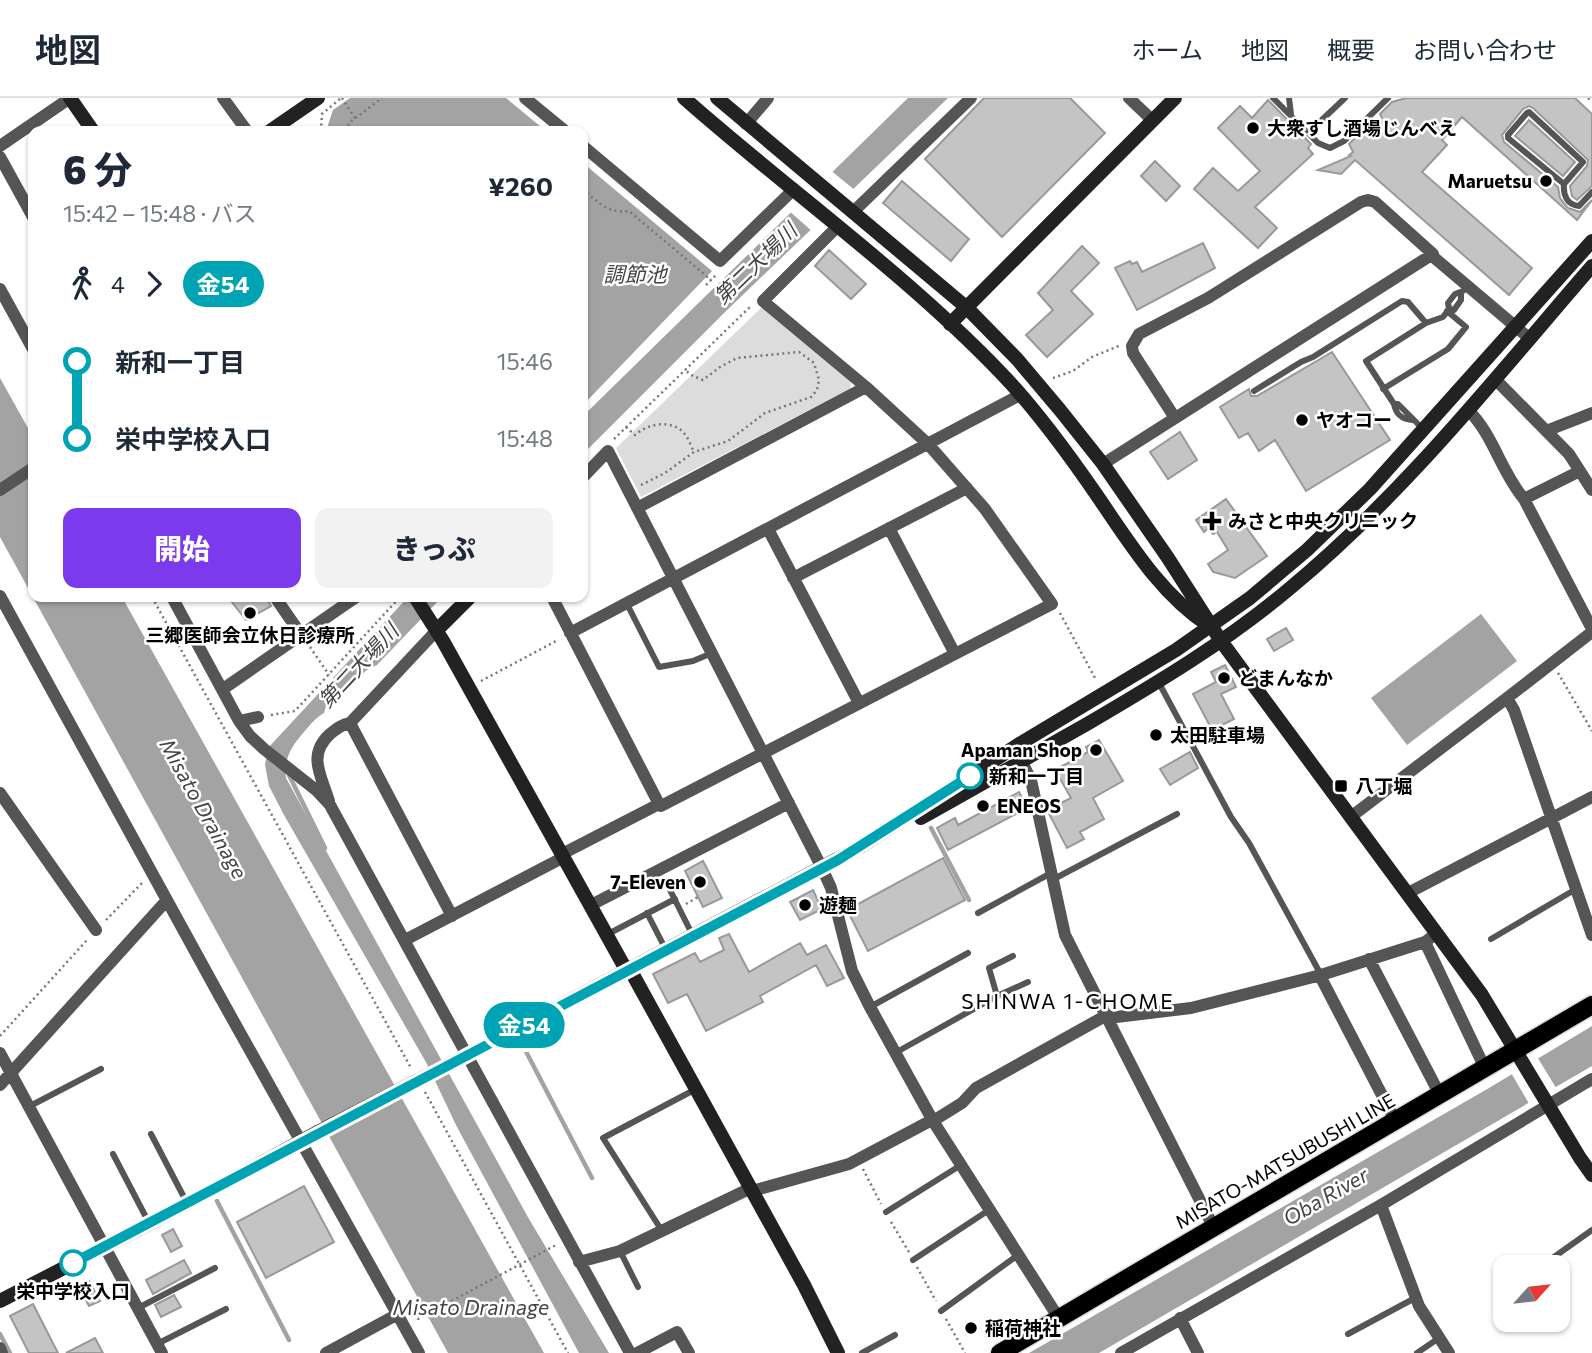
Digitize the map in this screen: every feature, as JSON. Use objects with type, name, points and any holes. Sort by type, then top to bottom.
[{"type":"main road","name":"MISATO-MATSUBUSHI LINE","points":[[1000,1353],[1440,1095],[1518,1055],[1592,1005]]},
{"type":"street","points":[[29,126],[70,98],[90,126]]},
{"type":"street","points":[[223,98],[243,126]]},
{"type":"street","points":[[277,126],[318,98]]},
{"type":"street","points":[[525,98],[559,126]]},
{"type":"street","points":[[684,98],[836,224],[1002,373],[1086,480],[1143,563],[1190,613],[1211,626]]},
{"type":"street","points":[[717,98],[966,307],[1017,359],[1103,464],[1221,641],[1482,995],[1592,1175]]},
{"type":"street","points":[[746,124],[768,98]]},
{"type":"street","points":[[850,210],[971,98]]},
{"type":"street","points":[[1129,98],[1152,120]]},
{"type":"street","points":[[950,324],[1175,98]]},
{"type":"street","points":[[0,146],[28,127]]},
{"type":"street","points":[[588,150],[720,261],[797,192]]},
{"type":"street","points":[[0,158],[28,208]]},
{"type":"street","points":[[1175,418],[1133,353],[1132,346],[1139,334],[1208,298],[1368,200],[1375,202],[1433,254],[1431,255],[1464,289],[1529,338]]},
{"type":"street","points":[[405,940],[659,804],[660,806],[1052,604],[1006,537],[928,444],[866,387],[763,301],[836,224]]},
{"type":"street","points":[[0,1301],[822,868],[860,847],[1014,747],[1150,667],[1250,598],[1307,550],[1370,489],[1424,431],[1592,241]]},
{"type":"street","points":[[1103,464],[1431,255]]},
{"type":"street","points":[[860,847],[898,831],[1158,682],[1221,641],[1290,589],[1348,536],[1417,466],[1592,265]]},
{"type":"street","points":[[0,289],[28,340]]},
{"type":"street","points":[[1495,379],[1569,453],[1592,490]]},
{"type":"street","points":[[637,508],[866,387]]},
{"type":"street","points":[[570,633],[1020,395]]},
{"type":"street","points":[[1352,816],[1592,630],[1524,499],[1514,488],[1478,420],[1468,410]]},
{"type":"street","points":[[1546,431],[1592,413]]},
{"type":"street","points":[[588,472],[608,451],[822,868],[831,888],[852,971],[870,1007],[933,1121],[1058,1317]]},
{"type":"street","points":[[0,491],[28,471]]},
{"type":"street","points":[[1524,499],[1580,471]]},
{"type":"street","points":[[793,578],[967,488]]},
{"type":"street","points":[[889,528],[955,654]]},
{"type":"street","points":[[768,529],[859,703]]},
{"type":"street","points":[[0,596],[419,1353]]},
{"type":"street","points":[[175,602],[239,721],[250,736],[316,790],[330,805]]},
{"type":"street","points":[[278,602],[302,636]]},
{"type":"street","points":[[223,689],[349,602]]},
{"type":"street","points":[[418,602],[696,1089],[838,1353]]},
{"type":"street","points":[[464,602],[435,627],[350,723],[345,723],[320,743],[316,756],[330,805],[405,940],[464,1056],[630,1353]]},
{"type":"street","points":[[554,602],[659,804]]},
{"type":"street","points":[[1507,698],[1514,710],[1592,935]]},
{"type":"street","points":[[239,721],[258,717]]},
{"type":"street","points":[[350,723],[452,916]]},
{"type":"street","points":[[1014,747],[1031,780],[1065,935],[1213,1226]]},
{"type":"street","points":[[0,793],[96,930]]},
{"type":"street","points":[[1408,893],[1592,797]]},
{"type":"street","points":[[591,905],[789,803]]},
{"type":"street","points":[[0,1085],[167,900]]},
{"type":"street","points":[[579,1262],[620,1251],[751,1190],[849,1164],[933,1121],[962,1103],[976,1088],[1108,1017],[1191,1008],[1320,975],[1425,942],[1437,933]]},
{"type":"street","points":[[1425,942],[1481,1060]]},
{"type":"street","points":[[1369,959],[1440,1095]]},
{"type":"street","points":[[1320,975],[1396,1122]]},
{"type":"street","points":[[0,1053],[160,1348]]},
{"type":"street","points":[[1121,1353],[1381,1205],[1546,1103],[1592,1079]]},
{"type":"street","points":[[1381,1205],[1415,1298],[1449,1353]]},
{"type":"street","points":[[326,1353],[398,1314]]},
{"type":"street","points":[[1180,1318],[1198,1353]]},
{"type":"street","points":[[637,1353],[677,1332],[690,1353]]},
{"type":"lane","points":[[1273,98],[1325,147],[1337,146],[1388,98]]},
{"type":"lane","points":[[1289,98],[1292,116]]},
{"type":"lane","points":[[1308,133],[1345,98]]},
{"type":"lane","points":[[1564,184],[1508,138],[1527,113],[1583,162],[1564,184],[1565,198],[1575,206],[1582,204],[1592,192]]},
{"type":"lane","points":[[1424,431],[1398,404],[1394,404],[1366,361],[1426,323],[1443,317],[1448,310],[1448,303],[1455,294],[1464,289]]},
{"type":"lane","points":[[1254,391],[1402,301],[1408,302],[1426,323]]},
{"type":"lane","points":[[1383,389],[1448,349],[1466,327],[1448,310]]},
{"type":"lane","points":[[626,604],[659,667],[698,659],[712,653]]},
{"type":"lane","points":[[1158,682],[1231,817],[1250,843],[1320,975]]},
{"type":"lane","points":[[978,913],[1177,814]]},
{"type":"lane","points":[[666,882],[693,936]]},
{"type":"lane","points":[[1491,939],[1576,889]]},
{"type":"lane","points":[[607,934],[675,899]]},
{"type":"lane","points":[[647,913],[665,950]]},
{"type":"lane","points":[[870,1007],[968,954]]},
{"type":"lane","points":[[997,996],[989,968],[1013,956]]},
{"type":"lane","points":[[895,1053],[997,996],[1028,982]]},
{"type":"lane","points":[[30,1106],[101,1069]]},
{"type":"lane","points":[[662,1231],[603,1138],[696,1089]]},
{"type":"lane","points":[[151,1134],[187,1203]]},
{"type":"lane","points":[[113,1154],[149,1224]]},
{"type":"lane","points":[[886,1212],[961,1165]]},
{"type":"lane","points":[[913,1260],[989,1210]]},
{"type":"lane","points":[[1557,1255],[1592,1230]]},
{"type":"lane","points":[[620,1251],[638,1287]]},
{"type":"lane","points":[[941,1311],[1018,1255]]},
{"type":"lane","points":[[138,1308],[215,1268]]},
{"type":"lane","points":[[1348,1334],[1415,1298]]},
{"type":"lane","points":[[160,1348],[226,1309]]},
{"type":"lane","points":[[862,1353],[895,1335]]},
{"type":"lane","points":[[1417,1353],[1439,1338]]},
{"type":"path","points":[[321,126],[322,114],[341,98],[356,119]]},
{"type":"path","points":[[348,126],[382,98]]},
{"type":"path","points":[[1588,98],[1592,102]]},
{"type":"path","points":[[588,193],[611,210],[618,213],[629,211],[711,281]]},
{"type":"path","points":[[608,451],[610,444],[626,427],[755,302],[763,301]]},
{"type":"path","points":[[1053,379],[1073,371],[1092,357],[1124,344]]},
{"type":"path","points":[[637,508],[639,486],[665,473],[694,452],[728,441],[773,410],[804,401],[817,390],[819,380],[814,363],[799,352],[737,358],[720,366],[703,380],[685,370]]},
{"type":"path","points":[[626,427],[635,435],[666,424],[682,432],[694,452]]},
{"type":"path","points":[[155,602],[568,1353]]},
{"type":"path","points":[[258,717],[295,711],[395,602]]},
{"type":"path","points":[[1052,604],[1058,609],[1095,678]]},
{"type":"path","points":[[478,683],[570,633]]},
{"type":"path","points":[[302,636],[329,675]]},
{"type":"path","points":[[1552,663],[1592,731]]},
{"type":"path","points":[[0,1036],[152,873]]},
{"type":"path","points":[[408,1301],[418,1319],[559,1243]]},
{"type":"shaded area","points":[[762,307],[851,381],[850,389],[641,497],[616,448]]},
{"type":"water","points":[[350,98],[506,98],[540,126],[328,126],[333,110]]},
{"type":"water","name":"第二大場川","points":[[908,98],[948,98],[724,313],[588,449],[588,411]]},
{"type":"water","name":"調節池","points":[[588,167],[712,271],[588,400]]},
{"type":"water","name":"Misato Drainage","points":[[0,378],[28,428],[28,588],[0,537]]},
{"type":"water","name":"Misato Drainage","points":[[36,602],[125,602],[544,1353],[448,1353]]},
{"type":"water","name":"第二大場川","points":[[403,602],[437,602],[377,665],[368,669],[326,706],[324,713],[299,737],[287,759],[286,778],[529,1219],[609,1353],[579,1353],[457,1127],[427,1064],[269,786],[265,765],[268,748]]},
{"type":"water","points":[[1481,614],[1517,661],[1407,745],[1371,698]]},
{"type":"water","name":"Oba River","points":[[1592,1026],[1592,1066],[1099,1353],[1029,1353],[1489,1088]]},
{"type":"pier","points":[[829,169],[856,191],[813,232],[788,210]]},
{"type":"pier","points":[[1536,1055],[1558,1091],[1531,1107],[1510,1071]]},
{"type":"building","points":[[984,98],[1070,98],[1105,133],[1002,237],[925,159]]},
{"type":"building","points":[[1406,98],[1575,98],[1592,114],[1592,186],[1577,200],[1572,196],[1570,186],[1587,166],[1588,160],[1533,108],[1529,106],[1523,109],[1502,135],[1504,142],[1558,187],[1560,198],[1568,208],[1580,212],[1592,200],[1577,220],[1462,117],[1442,140],[1447,145],[1422,172],[1532,268],[1509,295],[1355,160],[1341,174],[1318,170],[1351,156],[1349,155],[1353,152],[1349,144],[1364,129],[1368,133],[1383,120],[1380,114],[1392,102]]},
{"type":"building","points":[[1268,100],[1311,144],[1308,148],[1313,154],[1255,207],[1277,228],[1258,248],[1194,189],[1213,168],[1238,191],[1260,171],[1218,128],[1240,106],[1252,118]]},
{"type":"building","points":[[1529,120],[1575,162],[1563,176],[1515,136]]},
{"type":"building","points":[[1155,161],[1180,186],[1166,201],[1141,176]]},
{"type":"building","points":[[902,181],[969,239],[951,261],[883,203]]},
{"type":"building","points":[[1203,243],[1215,268],[1137,310],[1115,268],[1130,261],[1132,264],[1137,262],[1142,272]]},
{"type":"building","points":[[1082,246],[1099,263],[1071,291],[1093,314],[1047,357],[1026,335],[1053,310],[1038,293]]},
{"type":"building","points":[[829,250],[866,284],[851,299],[815,266]]},
{"type":"building","name":"ヤオコー","points":[[1332,352],[1390,440],[1306,491],[1275,440],[1259,451],[1248,433],[1239,438],[1220,407],[1249,389],[1251,396],[1257,396]]},
{"type":"building","points":[[1180,432],[1197,460],[1168,479],[1150,452]]},
{"type":"building","points":[[1226,499],[1267,556],[1235,578],[1213,572],[1208,564],[1228,550],[1217,532],[1213,534],[1209,528],[1204,532],[1196,520]]},
{"type":"building","name":"三郷医師会立休日診療所","points":[[232,602],[269,602],[271,606],[246,620]]},
{"type":"building","points":[[1286,628],[1293,640],[1274,651],[1267,639]]},
{"type":"building","points":[[1225,665],[1236,687],[1221,694],[1234,719],[1212,730],[1193,694],[1216,682],[1211,672]]},
{"type":"building","points":[[1099,740],[1123,781],[1093,798],[1104,819],[1080,832],[1084,839],[1067,848],[1047,810],[1071,798],[1055,770],[1088,752],[1086,747]]},
{"type":"building","points":[[1190,752],[1198,768],[1170,785],[1160,769]]},
{"type":"building","points":[[1019,792],[1027,808],[948,850],[937,828],[955,818],[958,825]]},
{"type":"building","points":[[943,858],[965,900],[868,951],[847,910]]},
{"type":"building","points":[[703,861],[722,898],[703,907],[685,871]]},
{"type":"building","points":[[813,890],[822,909],[800,920],[790,902]]},
{"type":"building","points":[[729,934],[749,972],[800,943],[807,955],[826,945],[844,978],[827,986],[816,965],[760,996],[763,1002],[706,1031],[687,994],[668,1003],[653,974],[695,953],[700,962],[724,950],[719,938]]},
{"type":"building","points":[[304,1186],[334,1242],[266,1278],[237,1222]]},
{"type":"building","points":[[173,1229],[182,1246],[171,1252],[162,1235]]},
{"type":"building","points":[[184,1260],[191,1273],[153,1294],[146,1280]]},
{"type":"building","points":[[89,1281],[100,1301],[89,1306],[79,1287]]},
{"type":"building","points":[[174,1295],[181,1307],[161,1317],[155,1305]]},
{"type":"building","points":[[33,1304],[58,1353],[29,1353],[10,1316]]},
{"type":"building","points":[[95,1338],[103,1353],[66,1353]]},
{"type":"waterway","points":[[289,775],[325,848]]},
{"type":"waterway","points":[[931,828],[969,900]]},
{"type":"waterway","points":[[521,1042],[592,1178]]},
{"type":"waterway","points":[[217,1201],[289,1340]]},
{"type":"waterway","points":[[0,1334],[10,1353]]},
{"type":"bus line","name":"金54","points":[[73,1263],[838,860],[970,776]]},
{"type":"place","name":"大衆すし酒場じんべえ","points":[[1253,128]]},
{"type":"place","name":"Maruetsu","points":[[1546,181]]},
{"type":"place","name":"ヤオコー","points":[[1302,420]]},
{"type":"place","name":"みさと中央クリニック","points":[[1212,521]]},
{"type":"place","name":"三郷医師会立休日診療所","points":[[250,613]]},
{"type":"place","name":"どまんなか","points":[[1224,678]]},
{"type":"place","name":"太田駐車場","points":[[1156,735]]},
{"type":"place","name":"Apaman Shop","points":[[1096,750]]},
{"type":"place","name":"新和一丁目","points":[[970,776]]},
{"type":"place","name":"八丁堀","points":[[1341,786]]},
{"type":"place","name":"ENEOS","points":[[983,806]]},
{"type":"place","name":"7-Eleven","points":[[700,882]]},
{"type":"place","name":"遊麺","points":[[805,905]]},
{"type":"place","name":"栄中学校入口","points":[[73,1263]]},
{"type":"place","name":"稲荷神社","points":[[971,1328]]},
{"type":"district","name":"SHINWA 1-CHOME","points":[[1068,1002]]}]
